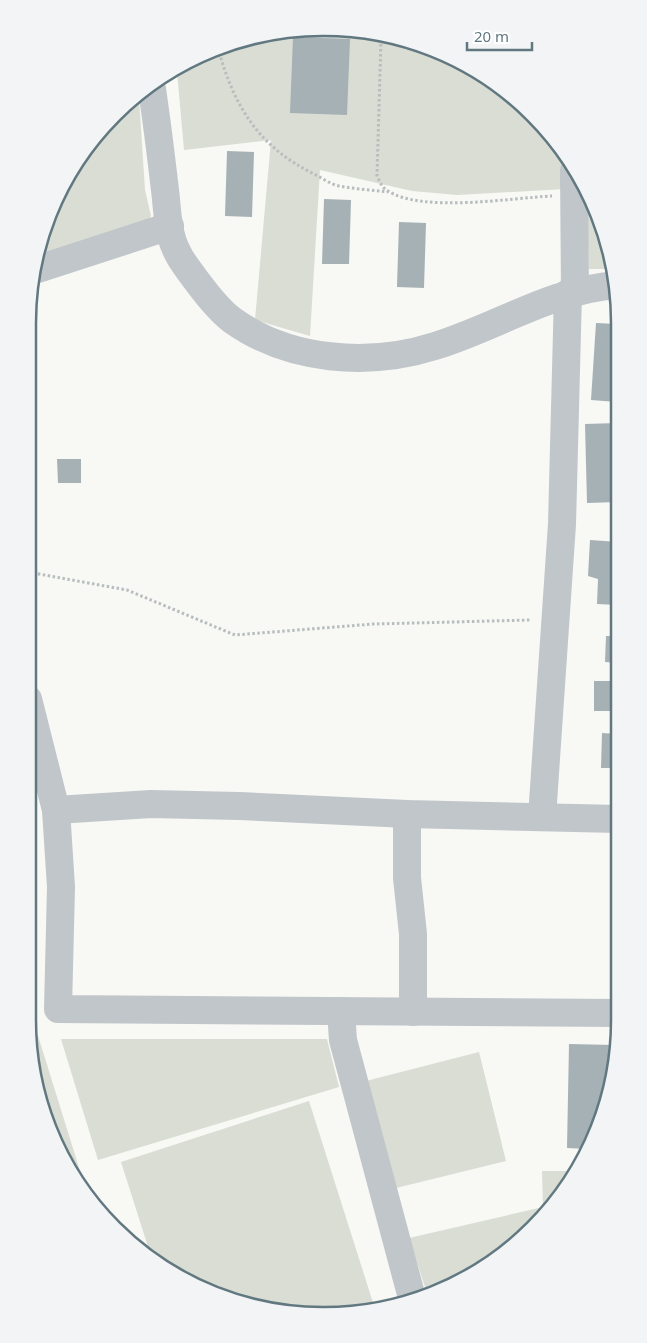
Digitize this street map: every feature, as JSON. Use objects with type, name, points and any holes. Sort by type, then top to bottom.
[{"type":"street","points":[[153,93],[171,236],[182,261],[231,319],[267,341],[300,351],[339,357],[382,356],[433,347],[477,332],[572,292],[608,286]]},
{"type":"street","points":[[542,817],[562,524],[572,292],[574,184]]},
{"type":"street","points":[[42,268],[170,226]]},
{"type":"street","points":[[36,731],[56,810],[61,887],[58,1009],[611,1013]]},
{"type":"street","points":[[56,810],[152,804],[407,814],[611,819]]},
{"type":"street","points":[[407,814],[407,878],[413,934],[413,1012]]},
{"type":"street","points":[[341,1011],[343,1040],[411,1293]]},
{"type":"path","points":[[381,42],[377,176],[383,187],[389,192]]},
{"type":"path","points":[[220,56],[225,73],[246,118],[278,154],[290,163],[337,186],[389,192],[431,203],[574,183]]},
{"type":"path","points":[[36,573],[127,590],[235,634],[374,624],[556,619]]},
{"type":"shaded area","points":[[305,37],[342,37],[380,42],[416,51],[451,66],[483,85],[527,120],[562,164],[577,188],[457,195],[412,191],[320,170],[310,336],[255,320],[271,140],[184,150],[177,77],[214,58],[249,46]]},
{"type":"shaded area","points":[[139,104],[145,190],[151,216],[147,223],[45,255],[58,214],[66,196],[85,164],[120,120]]},
{"type":"shaded area","points":[[587,209],[596,231],[605,269],[589,269]]},
{"type":"shaded area","points":[[37,1031],[80,1171],[66,1147],[51,1112],[42,1076]]},
{"type":"shaded area","points":[[61,1039],[327,1039],[339,1087],[98,1160]]},
{"type":"shaded area","points":[[479,1052],[506,1161],[392,1189],[366,1081]]},
{"type":"shaded area","points":[[309,1101],[373,1302],[324,1307],[286,1304],[231,1292],[196,1277],[148,1246],[121,1162]]},
{"type":"shaded area","points":[[542,1171],[567,1171],[562,1179],[543,1204]]},
{"type":"shaded area","points":[[540,1208],[527,1223],[483,1258],[451,1277],[425,1288],[409,1238]]},
{"type":"building","points":[[293,38],[350,39],[347,115],[290,113]]},
{"type":"building","points":[[227,151],[254,152],[252,217],[225,216]]},
{"type":"building","points":[[324,199],[351,200],[349,264],[322,264]]},
{"type":"building","points":[[399,222],[426,223],[424,288],[397,287]]},
{"type":"building","points":[[596,323],[611,324],[611,402],[591,400]]},
{"type":"building","points":[[611,423],[611,502],[587,503],[585,424]]},
{"type":"building","points":[[57,459],[81,459],[81,483],[58,483]]},
{"type":"building","points":[[590,540],[611,542],[611,605],[597,604],[598,579],[588,576]]},
{"type":"building","points":[[606,636],[611,636],[611,662],[605,662]]},
{"type":"building","points":[[594,681],[611,681],[611,711],[594,711]]},
{"type":"building","points":[[602,733],[611,734],[611,768],[601,768]]},
{"type":"building","points":[[569,1044],[609,1045],[605,1076],[596,1112],[580,1149],[567,1148]]}]
